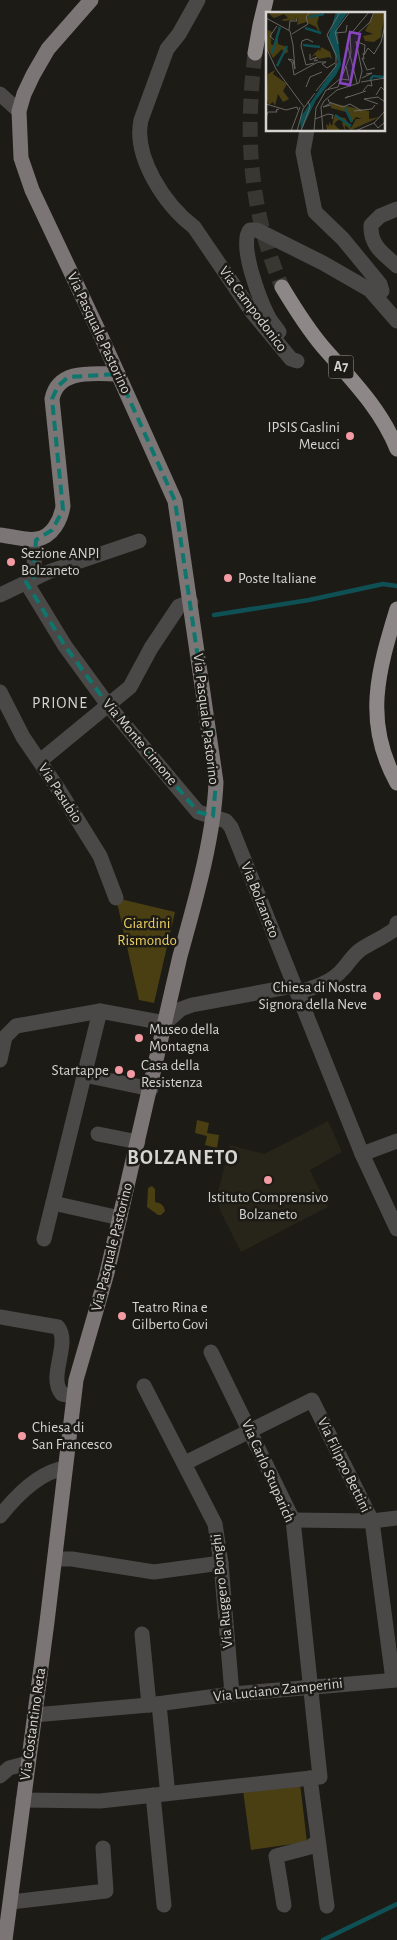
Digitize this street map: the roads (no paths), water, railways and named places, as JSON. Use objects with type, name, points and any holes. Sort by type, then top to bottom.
[{"type":"highway","points":[[255,53],[266,0]]},
{"type":"highway","name":"A7","points":[[282,287],[322,346],[371,402],[397,449]]},
{"type":"highway","points":[[397,609],[379,674],[376,706],[380,739],[397,783]]},
{"type":"main road","name":"Via Pasquale Pastorino","points":[[60,1508],[74,1396],[80,1364],[107,1273],[151,1089],[213,816],[216,782],[175,501],[25,173],[21,158],[20,111],[24,94],[32,75],[48,49],[91,0]]},
{"type":"main road","points":[[0,535],[36,540],[56,526],[61,516],[63,506],[52,399],[62,381],[81,375],[118,374]]},
{"type":"main road","name":"Via Costantino Reta","points":[[5,1940],[60,1508]]},
{"type":"street","name":"Via Campodonico","points":[[198,0],[179,34],[167,49],[141,120],[139,130],[142,150],[157,184],[169,203],[194,227],[252,312],[292,359],[297,361],[268,316],[254,279],[246,238],[250,230],[257,230],[323,263],[374,293],[397,321]]},
{"type":"street","points":[[0,94],[20,111]]},
{"type":"street","points":[[308,131],[303,152],[315,212],[343,239],[380,284],[382,292],[374,293]]},
{"type":"street","points":[[397,209],[380,216],[371,225],[371,236],[374,243],[397,266]]},
{"type":"street","points":[[29,580],[36,540]]},
{"type":"street","points":[[0,594],[29,580],[139,541]]},
{"type":"street","name":"Via Monte Cimone","points":[[29,580],[65,646],[108,705],[198,812],[213,816]]},
{"type":"street","points":[[40,761],[130,687],[151,648],[179,606],[191,602]]},
{"type":"street","name":"Via Pasubio","points":[[0,692],[23,737],[100,856],[116,898]]},
{"type":"street","name":"Via Bolzaneto","points":[[213,816],[226,821],[231,827],[362,1154],[391,1197],[397,1229]]},
{"type":"street","points":[[0,1060],[5,1037],[16,1026],[100,1011],[165,1023],[181,1009],[211,1001],[296,990],[322,984],[342,970],[348,960],[360,950],[388,935],[396,928],[397,923]]},
{"type":"street","points":[[44,1239],[100,1011]]},
{"type":"street","points":[[84,1075],[151,1089]]},
{"type":"street","points":[[98,1134],[138,1142]]},
{"type":"street","points":[[362,1154],[397,1140]]},
{"type":"street","points":[[53,1203],[120,1218]]},
{"type":"street","points":[[0,1317],[58,1328],[62,1336],[58,1386],[62,1394],[74,1396]]},
{"type":"street","name":"Via Carlo Stuparich","points":[[211,1352],[293,1520],[320,1777],[310,1778]]},
{"type":"street","name":"Via Ruggero Bonghi","points":[[144,1386],[215,1524],[222,1562],[232,1694]]},
{"type":"street","name":"Via Filippo Bettini","points":[[250,1431],[312,1400],[372,1521],[395,1680]]},
{"type":"street","points":[[185,1463],[250,1431]]},
{"type":"street","points":[[0,1516],[30,1486],[46,1474],[55,1469],[64,1468]]},
{"type":"street","points":[[293,1520],[372,1521],[397,1518]]},
{"type":"street","points":[[55,1559],[72,1559],[154,1572],[222,1562]]},
{"type":"street","points":[[142,1634],[167,1786],[160,1794],[164,1904]]},
{"type":"street","name":"Via Luciano Zamperini","points":[[34,1715],[154,1704],[310,1686],[395,1680]]},
{"type":"street","points":[[0,1776],[9,1768],[28,1763]]},
{"type":"street","points":[[23,1800],[100,1801],[310,1778],[327,1906]]},
{"type":"street","points":[[284,1905],[276,1856],[310,1848],[318,1841]]},
{"type":"street","points":[[11,1902],[106,1891],[103,1848]]},
{"type":"waterway","points":[[214,615],[309,600],[383,584],[397,586]]},
{"type":"waterway","points":[[323,1940],[397,1904]]},
{"type":"tunnel","points":[[255,53],[250,114],[252,172],[262,229],[282,287]]},
{"type":"place","name":"IPSIS Gaslini Meucci","points":[[350,436]]},
{"type":"place","name":"Sezione ANPI Bolzaneto","points":[[11,562]]},
{"type":"place","name":"Poste Italiane","points":[[228,578]]},
{"type":"place","name":"Chiesa di Nostra Signora della Neve","points":[[377,996]]},
{"type":"place","name":"Museo della Montagna","points":[[139,1038]]},
{"type":"place","name":"Startappe","points":[[119,1070]]},
{"type":"place","name":"Casa della Resistenza","points":[[131,1074]]},
{"type":"place","name":"Istituto Comprensivo Bolzaneto","points":[[268,1180]]},
{"type":"place","name":"Teatro Rina e Gilberto Govi","points":[[122,1316]]},
{"type":"place","name":"Chiesa di San Francesco","points":[[22,1436]]},
{"type":"district","name":"PRIONE","points":[[60,703]]},
{"type":"district","name":"BOLZANETO","points":[[183,1158]]},
{"type":"park label","name":"Giardini Rismondo","points":[[147,932]]}]
